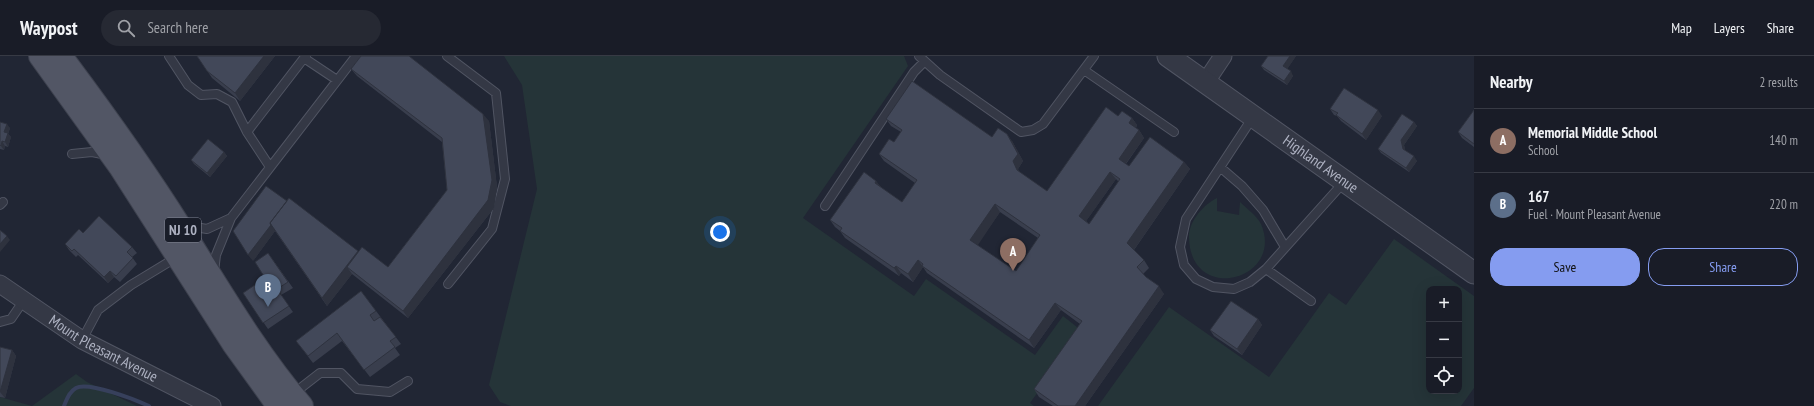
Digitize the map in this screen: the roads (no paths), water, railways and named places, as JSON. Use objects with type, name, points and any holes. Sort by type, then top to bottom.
[{"type":"main road","name":"NJ 10","points":[[40,56],[112,156],[234,345],[290,402]]},
{"type":"main road","name":"NJ 10","points":[[61,56],[96,102],[179,224],[290,402]]},
{"type":"street","name":"Highland Avenue","points":[[1168,56],[1474,273]]},
{"type":"street","points":[[1205,83],[1223,56]]},
{"type":"street","name":"Mount Pleasant Avenue","points":[[0,284],[82,340],[212,406]]},
{"type":"lane","points":[[169,56],[188,85],[201,95],[217,94],[232,102],[247,132],[270,167]]},
{"type":"lane","points":[[213,278],[216,255],[231,218],[356,56]]},
{"type":"lane","points":[[447,56],[496,93],[505,179],[492,229],[448,284]]},
{"type":"lane","points":[[825,206],[922,59],[1021,132],[1034,130],[1043,124],[1094,56]]},
{"type":"lane","points":[[247,132],[305,57],[337,80]]},
{"type":"lane","points":[[1084,70],[1174,132]]},
{"type":"lane","points":[[1254,117],[1186,218],[1180,247],[1184,265],[1196,279],[1212,287],[1234,289],[1250,282],[1266,269],[1345,181]]},
{"type":"lane","points":[[72,154],[92,152],[112,156]]},
{"type":"lane","points":[[1220,167],[1242,186],[1263,210],[1285,248]]},
{"type":"lane","points":[[179,224],[208,229],[231,218]]},
{"type":"lane","points":[[82,340],[98,310],[131,285],[178,257]]},
{"type":"lane","points":[[1266,269],[1311,301]]},
{"type":"lane","points":[[0,322],[11,319],[24,300]]},
{"type":"lane","points":[[290,402],[320,373],[341,373],[357,389],[390,392],[408,381]]},
{"type":"waterway","points":[[64,406],[68,396],[76,388],[82,387],[91,387],[112,392],[149,406]]},
{"type":"place","name":"Memorial Middle School","points":[[1013,271]]},
{"type":"place","name":"167","points":[[268,307]]}]
